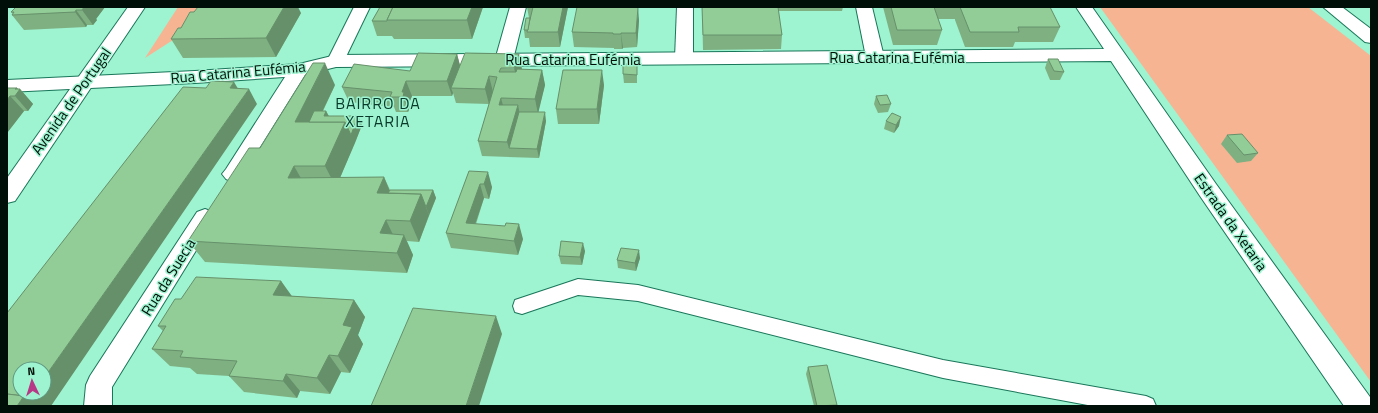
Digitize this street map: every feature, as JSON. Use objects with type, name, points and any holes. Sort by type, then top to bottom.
[{"type":"main road","name":"Avenida de Portugal","points":[[7,195],[83,82],[136,7]]},
{"type":"main road","points":[[336,61],[362,7]]},
{"type":"main road","points":[[504,60],[518,7]]},
{"type":"main road","points":[[684,58],[685,7]]},
{"type":"main road","points":[[864,7],[875,57]]},
{"type":"main road","name":"Estrada da Xetaria","points":[[1067,7],[1104,35]]},
{"type":"main road","name":"Estrada da Xetaria","points":[[1084,7],[1208,190],[1360,406]]},
{"type":"main road","points":[[1331,7],[1371,38]]},
{"type":"main road","name":"Rua Catarina Eufémia","points":[[7,86],[195,77],[299,70],[336,61],[1117,55]]},
{"type":"main road","name":"Rua da Suecia","points":[[98,406],[99,385],[299,70]]},
{"type":"lane","points":[[522,306],[578,287],[638,293],[943,369],[1146,406]]},
{"type":"shaded area","points":[[178,7],[277,7],[212,15],[145,58]]},
{"type":"shaded area","points":[[1100,7],[1308,7],[1371,56],[1371,382]]},
{"type":"building","points":[[16,7],[84,7],[82,10],[76,10],[75,12],[12,15],[14,12],[11,12]]},
{"type":"building","points":[[198,7],[284,7],[266,38],[171,39],[178,28],[181,28],[190,12],[194,12]]},
{"type":"building","points":[[380,7],[393,7],[387,21],[372,21]]},
{"type":"building","points":[[393,7],[472,7],[467,20],[387,20]]},
{"type":"building","points":[[533,7],[563,7],[558,32],[527,32]]},
{"type":"building","points":[[577,7],[638,7],[636,33],[613,34],[572,32]]},
{"type":"building","points":[[702,7],[778,7],[782,35],[703,35]]},
{"type":"building","points":[[891,7],[934,7],[942,30],[897,30]]},
{"type":"building","points":[[960,7],[1050,7],[1060,27],[1018,27],[1019,32],[970,32]]},
{"type":"building","points":[[526,18],[530,18],[528,30],[524,30]]},
{"type":"building","points":[[418,53],[457,54],[447,81],[406,81],[402,92],[404,92],[403,97],[390,97],[392,92],[342,87],[354,64],[410,71]]},
{"type":"building","points":[[465,53],[519,54],[514,68],[501,68],[499,72],[516,72],[517,69],[542,70],[535,99],[501,98],[499,105],[518,105],[507,142],[478,141],[497,77],[489,76],[485,89],[451,88]]},
{"type":"building","points":[[1048,59],[1058,59],[1064,72],[1054,71]]},
{"type":"building","points":[[313,63],[325,63],[295,122],[345,122],[325,166],[294,166],[288,178],[384,177],[377,193],[421,194],[410,221],[386,220],[380,233],[404,235],[397,253],[188,241],[249,148],[260,148]]},
{"type":"building","points":[[623,64],[637,64],[637,75],[623,74]]},
{"type":"building","points":[[563,70],[602,70],[597,109],[556,109]]},
{"type":"building","points":[[211,81],[234,82],[230,88],[249,89],[52,367],[52,361],[12,361],[12,395],[7,394],[7,313],[183,87],[206,88]]},
{"type":"building","points":[[7,88],[20,89],[15,96],[10,96],[7,100]]},
{"type":"building","points":[[887,95],[891,104],[880,105],[876,96]]},
{"type":"building","points":[[314,111],[326,111],[324,116],[358,116],[351,135],[345,122],[309,122]]},
{"type":"building","points":[[519,112],[545,112],[537,149],[509,148]]},
{"type":"building","points":[[892,113],[901,117],[896,125],[886,121]]},
{"type":"building","points":[[1242,134],[1258,153],[1244,155],[1227,135]]},
{"type":"building","points":[[469,171],[488,172],[484,184],[480,184],[466,223],[505,226],[506,223],[519,224],[514,241],[446,233]]},
{"type":"building","points":[[390,190],[433,190],[426,207],[421,194],[388,193]]},
{"type":"building","points":[[561,241],[583,243],[580,257],[559,256]]},
{"type":"building","points":[[621,248],[639,250],[635,263],[617,260]]},
{"type":"building","points":[[196,277],[281,281],[273,295],[354,300],[343,325],[352,327],[338,356],[329,355],[317,378],[286,374],[283,381],[229,376],[237,361],[180,357],[183,351],[152,349],[166,326],[158,326],[175,299],[181,299]]},
{"type":"building","points":[[413,308],[496,316],[466,406],[371,406]]},
{"type":"building","points":[[827,365],[837,405],[817,406],[808,367]]},
{"type":"building","points":[[7,394],[12,395],[12,401],[20,401],[17,406],[7,406]]},
{"type":"district","name":"BAIRRO DA XETARIA","points":[[378,112]]}]
